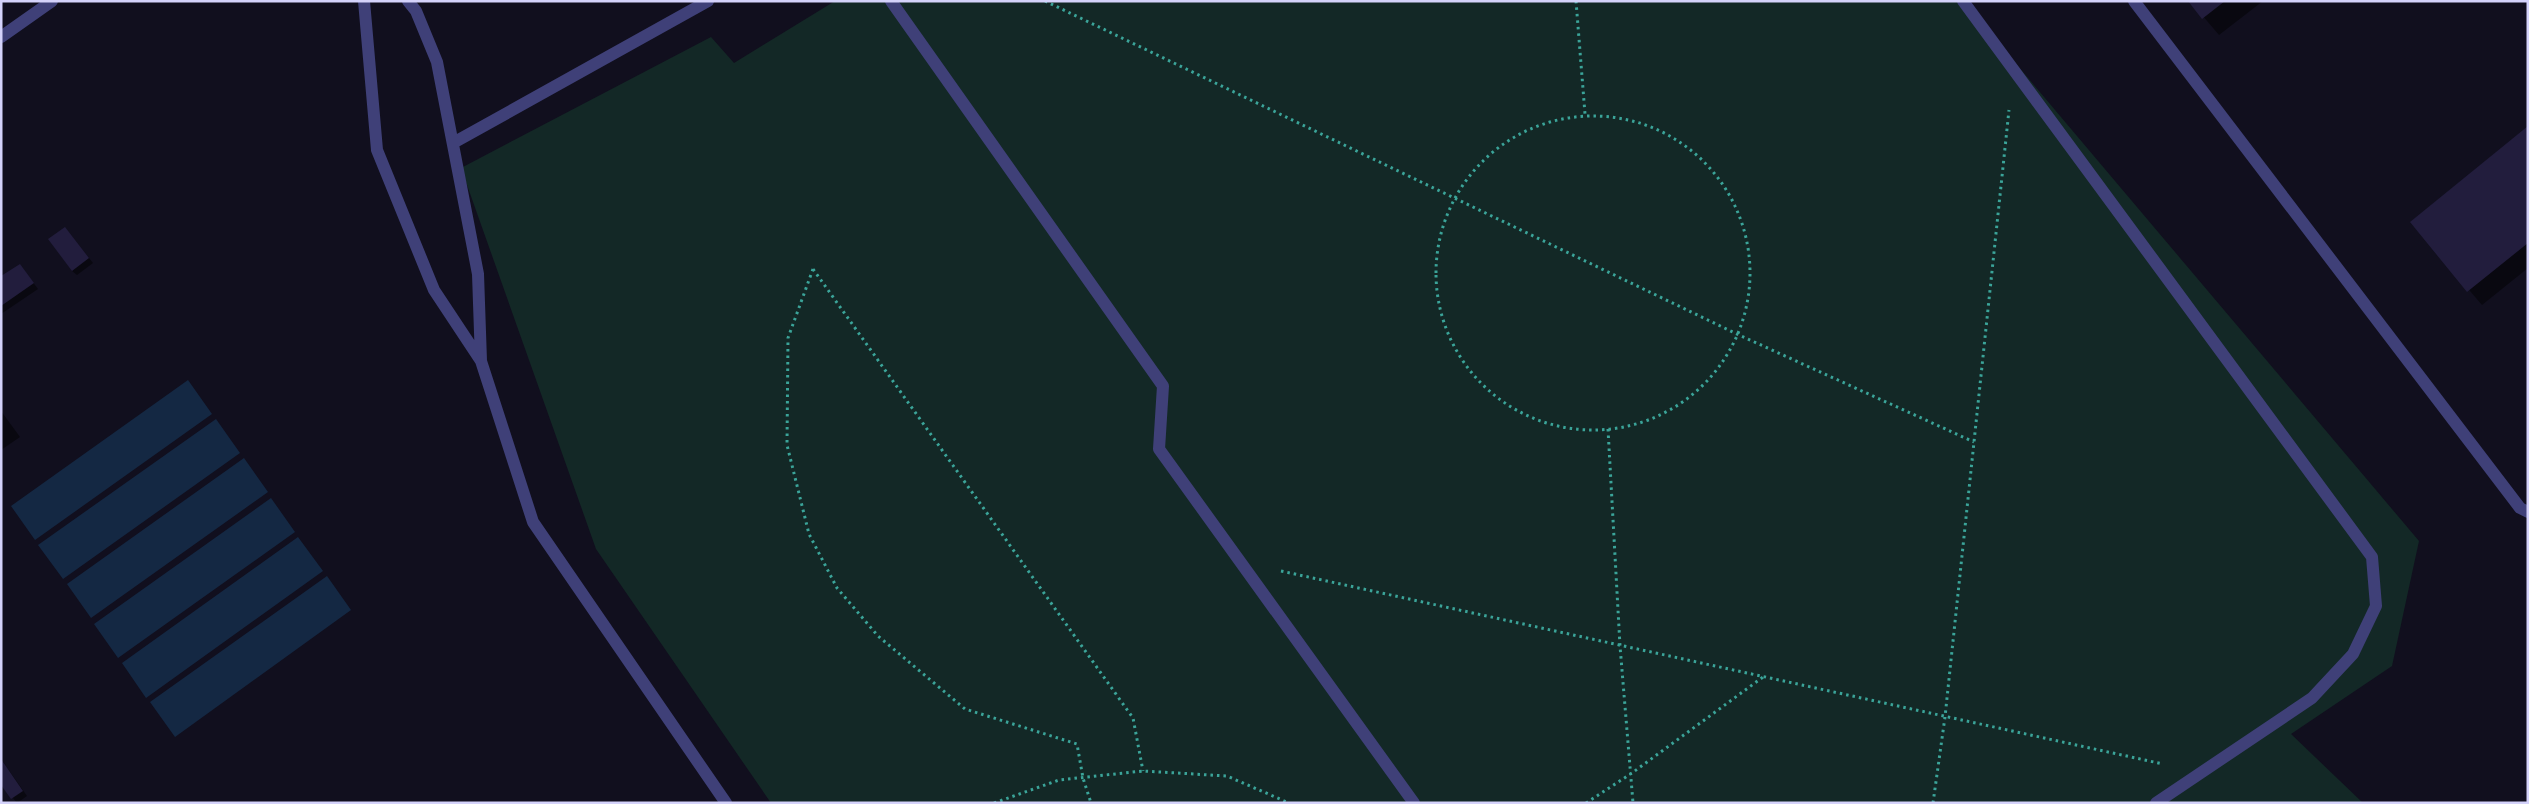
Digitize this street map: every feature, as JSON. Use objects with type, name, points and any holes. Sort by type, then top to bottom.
[{"type":"lane","points":[[1,37],[52,1]]},
{"type":"lane","points":[[364,1],[377,150],[434,290],[481,361],[533,522],[726,803]]},
{"type":"lane","points":[[408,1],[416,11],[437,62],[478,274],[481,361]]},
{"type":"lane","points":[[453,143],[708,1]]},
{"type":"lane","points":[[892,1],[1163,386],[1159,449],[1414,803]]},
{"type":"lane","points":[[1963,1],[2372,557],[2376,606],[2353,654],[2312,698],[2156,803]]},
{"type":"lane","points":[[2134,1],[2520,508],[2528,512]]},
{"type":"path","points":[[1045,1],[1739,335],[1974,442]]},
{"type":"path","points":[[1576,1],[1584,114]]},
{"type":"path","points":[[1933,803],[1945,717],[2014,70]]},
{"type":"path","points":[[1584,114],[1638,120],[1686,144],[1723,181],[1746,230],[1752,283],[1739,335],[1712,378],[1672,410],[1624,428],[1573,430],[1524,416],[1482,386],[1452,346],[1436,297],[1437,246],[1454,198],[1487,156],[1532,127],[1584,114]]},
{"type":"path","points":[[1091,803],[1083,778],[1077,744],[965,708],[878,636],[837,588],[809,534],[787,445],[788,338],[813,269],[1133,718],[1144,771]]},
{"type":"path","points":[[1608,429],[1620,646],[1633,803]]},
{"type":"path","points":[[1240,562],[2201,772]]},
{"type":"path","points":[[1586,803],[1632,773],[1763,677]]},
{"type":"path","points":[[994,803],[1059,780],[1144,771],[1227,776],[1289,803]]},
{"type":"green space","points":[[835,1],[1963,1],[2419,541],[2392,666],[2291,734],[2363,803],[771,803],[596,549],[461,168],[711,37],[734,63]]},
{"type":"water","points":[[188,380],[212,414],[35,540],[11,506]]},
{"type":"water","points":[[216,419],[240,453],[63,579],[38,545]]},
{"type":"water","points":[[244,458],[268,492],[91,618],[67,584]]},
{"type":"water","points":[[271,498],[295,532],[118,658],[94,624]]},
{"type":"water","points":[[298,537],[323,571],[146,698],[122,663]]},
{"type":"water","points":[[327,576],[351,610],[175,737],[150,702]]},
{"type":"building","points":[[2188,1],[2225,1],[2202,19]]},
{"type":"building","points":[[2528,126],[2528,243],[2467,292],[2410,222]]},
{"type":"building","points":[[65,227],[89,258],[72,271],[48,239]]},
{"type":"building","points":[[20,264],[34,283],[1,306],[1,276]]},
{"type":"building","points":[[1,759],[23,791],[11,799],[1,785]]}]
